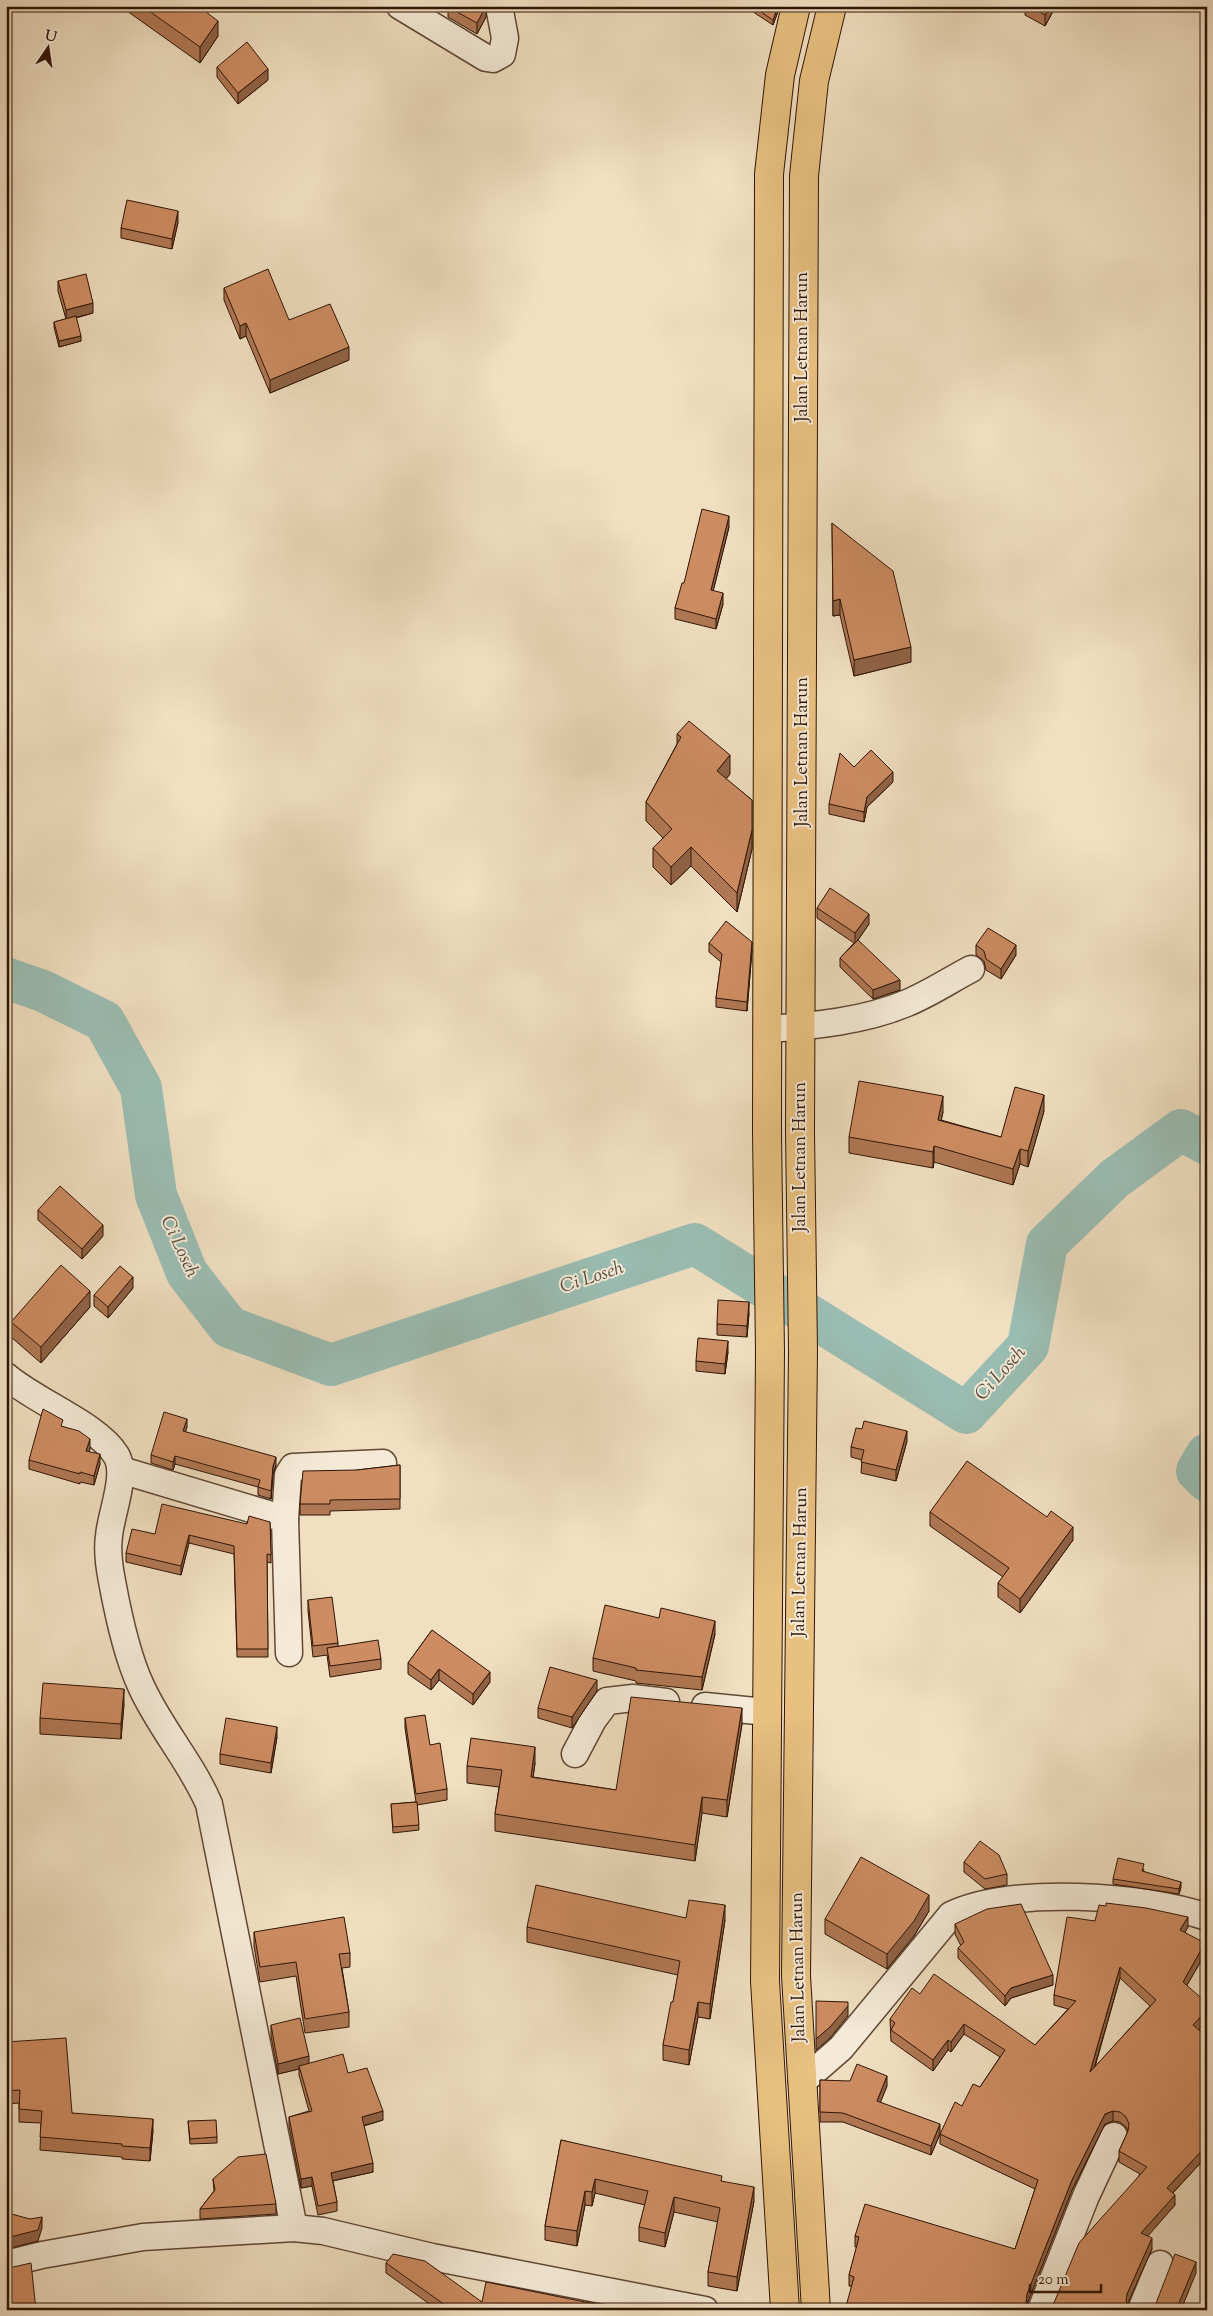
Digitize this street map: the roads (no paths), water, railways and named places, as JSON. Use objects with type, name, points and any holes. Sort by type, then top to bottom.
[{"type":"main road","name":"Jalan Letnan Harun","points":[[785,2310],[765,1981],[770,1351],[767,1132],[769,174],[780,76],[796,6]]},
{"type":"main road","name":"Jalan Letnan Harun","points":[[816,2310],[796,1976],[803,1351],[800,1132],[803,250],[804,176],[814,81],[832,6]]},
{"type":"main road","points":[[769,249],[803,250]]},
{"type":"street","points":[[400,6],[486,58],[493,58],[502,54],[505,45],[499,6]]},
{"type":"street","points":[[768,1029],[801,1027],[859,1017],[906,1004],[971,969]]},
{"type":"street","points":[[6,1376],[32,1396],[102,1439],[118,1457],[121,1470],[109,1536],[112,1581],[133,1665],[141,1686],[199,1782],[209,1804],[294,2228]]},
{"type":"street","points":[[289,1653],[285,1519],[288,1474],[293,1467],[383,1463]]},
{"type":"street","points":[[121,1470],[285,1519]]},
{"type":"street","points":[[575,1754],[593,1720],[607,1701],[634,1698],[767,1712]]},
{"type":"street","points":[[802,2082],[841,2048],[951,1915],[966,1908],[996,1902],[1053,1896],[1117,1898],[1188,1910],[1207,1917]]},
{"type":"street","points":[[1041,2310],[1086,2196],[1114,2136]]},
{"type":"street","points":[[6,2264],[42,2255],[143,2237],[294,2228],[323,2231],[432,2258],[705,2310]]},
{"type":"street","points":[[1141,2310],[1160,2264]]},
{"type":"waterway","name":"Ci Loseh","points":[[6,978],[43,991],[104,1021],[141,1088],[156,1195],[187,1273],[229,1327],[331,1365],[695,1244],[966,1413],[1028,1346],[1047,1244],[1114,1179],[1181,1130],[1207,1144]]},
{"type":"waterway","name":"Ci Loseh","points":[[1207,1454],[1197,1471],[1207,1481]]}]
